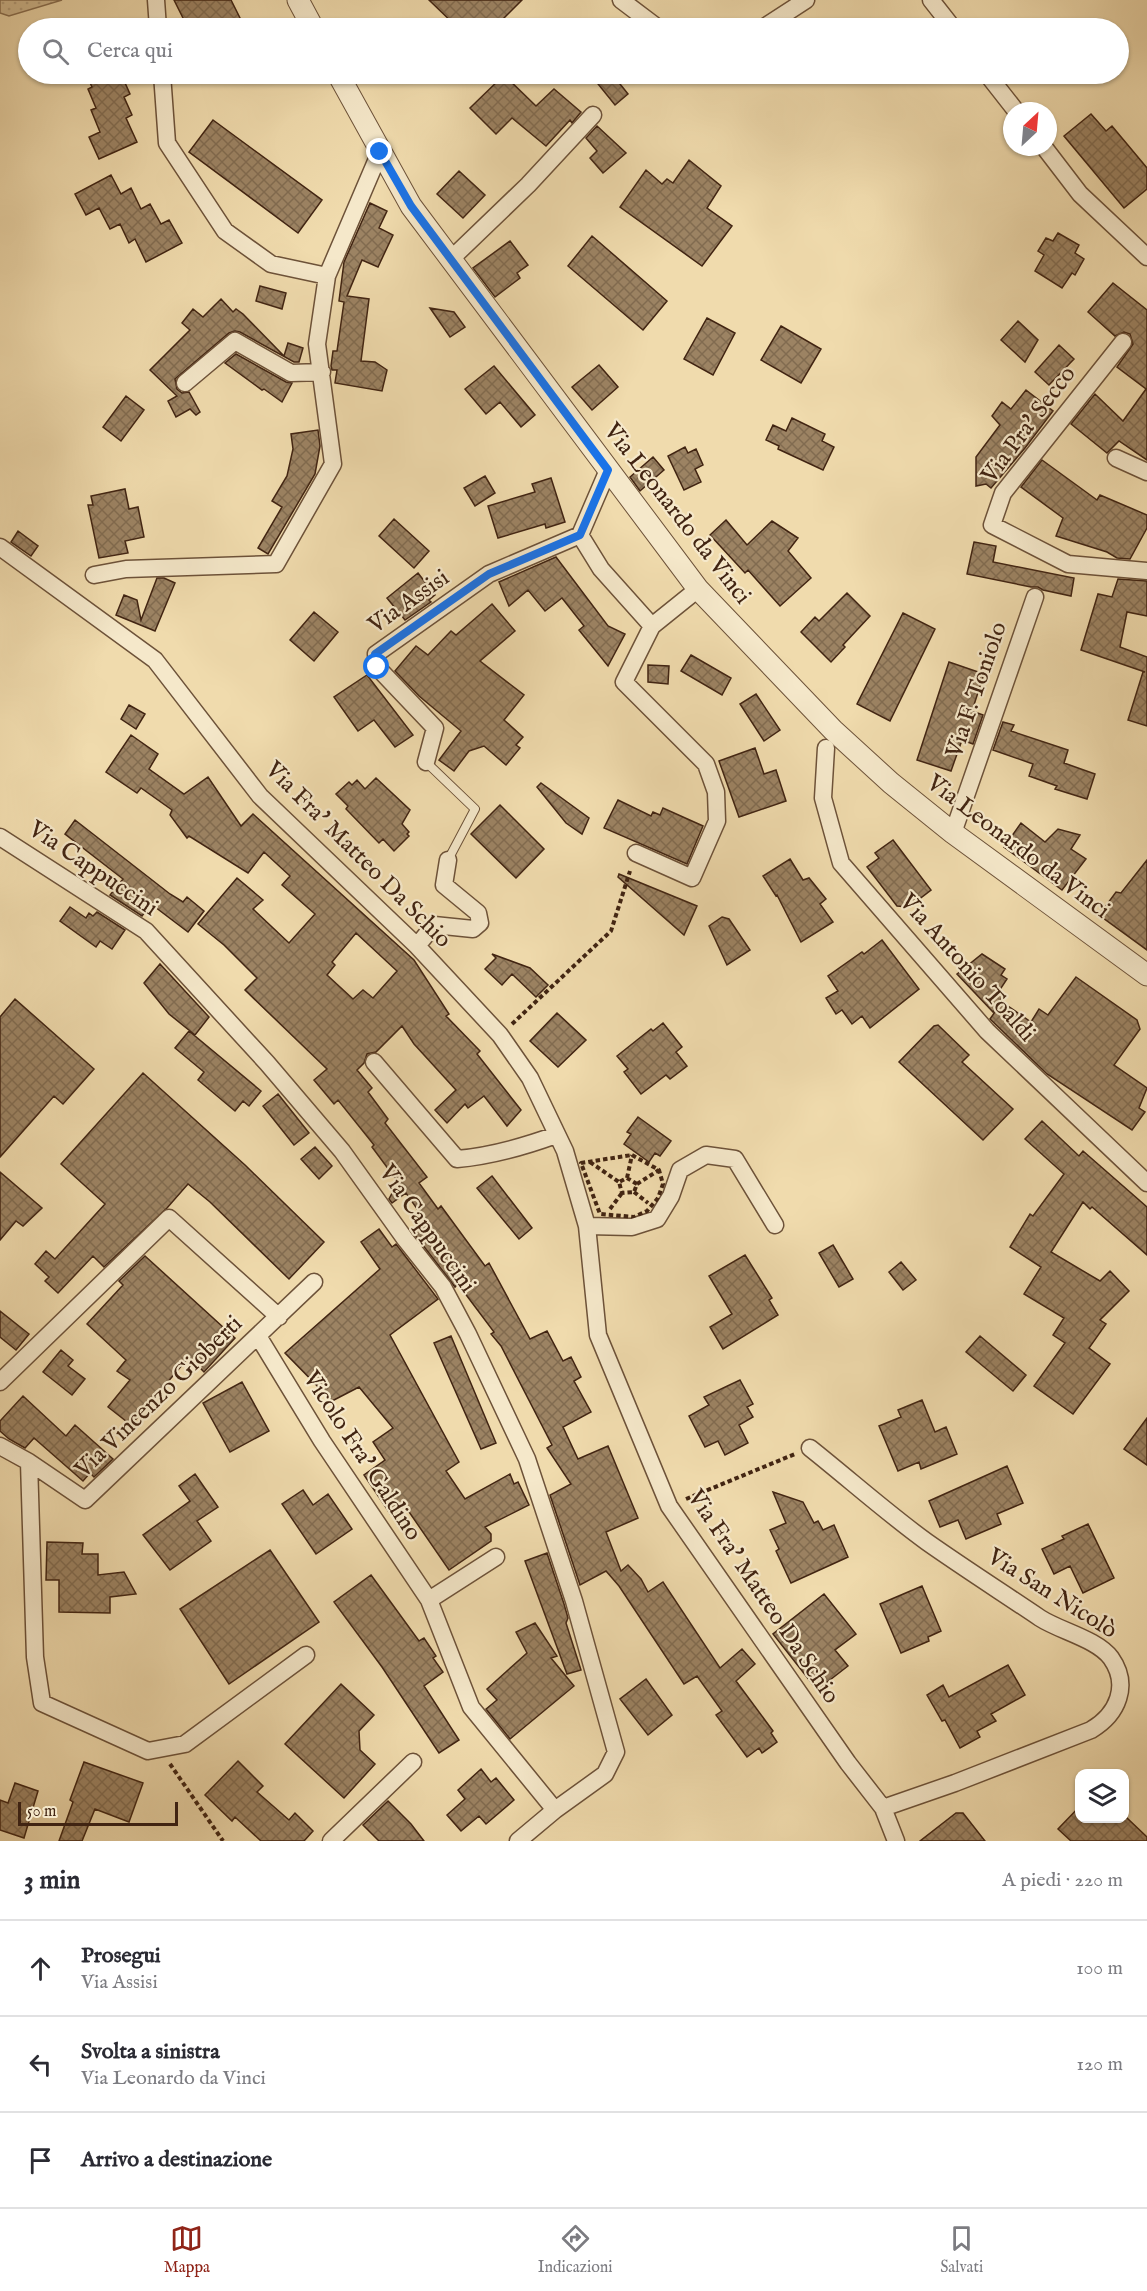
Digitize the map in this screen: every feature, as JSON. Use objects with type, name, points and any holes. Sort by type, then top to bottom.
[{"type":"street","points":[[156,0],[157,18]]},
{"type":"street","points":[[298,0],[308,18]]},
{"type":"street","points":[[621,0],[645,18]]},
{"type":"street","points":[[778,18],[806,0]]},
{"type":"street","points":[[931,0],[945,18]]},
{"type":"street","points":[[163,84],[167,143],[225,231],[271,264],[327,276]]},
{"type":"street","name":"Via Leonardo da Vinci","points":[[343,84],[411,206],[698,589],[832,730],[891,783],[953,833],[1147,975]]},
{"type":"street","points":[[995,84],[1009,102]]},
{"type":"street","points":[[451,259],[528,185],[593,116]]},
{"type":"street","points":[[94,575],[126,568],[276,564],[333,464],[317,344],[327,276],[380,152]]},
{"type":"street","points":[[1051,156],[1080,194],[1147,257]]},
{"type":"street","points":[[185,383],[235,341],[291,373],[322,372]]},
{"type":"street","name":"Via Pra' Secco","points":[[1123,342],[1003,493],[992,525],[1068,564],[1147,571]]},
{"type":"street","points":[[1116,458],[1147,472]]},
{"type":"street","points":[[608,470],[580,535],[601,569],[652,626]]},
{"type":"street","name":"Via Assisi","points":[[426,762],[435,728],[377,667],[375,654],[489,574],[580,535]]},
{"type":"street","name":"Via Fra' Matteo Da Schio","points":[[0,547],[155,660],[260,796],[417,946],[500,1035],[530,1078],[565,1151],[587,1226],[598,1335],[669,1506],[841,1754],[883,1808],[896,1841]]},
{"type":"street","points":[[636,853],[692,878],[717,821],[716,792],[706,764],[624,682],[652,626],[698,589]]},
{"type":"street","name":"Via F. Toniolo","points":[[953,833],[1035,597]]},
{"type":"street","name":"Via Antonio Toaldi","points":[[826,748],[823,798],[841,863],[987,1031],[1147,1183]]},
{"type":"street","name":"Via Cappuccini","points":[[0,837],[146,931],[267,1063],[342,1151],[405,1239],[443,1287],[468,1334],[526,1459],[574,1601],[616,1752],[605,1774],[555,1810],[518,1841]]},
{"type":"street","name":"Via Assisi","points":[[417,946],[434,925],[473,929],[480,923],[478,914],[444,885],[448,860]]},
{"type":"street","points":[[374,1062],[456,1159],[489,1156],[556,1135]]},
{"type":"street","points":[[587,1226],[632,1227],[657,1219],[671,1196],[680,1170],[706,1155],[735,1159],[775,1225]]},
{"type":"street","points":[[0,1382],[169,1218],[279,1317]]},
{"type":"street","name":"Via Vincenzo Gioberti","points":[[29,1462],[85,1500],[314,1282]]},
{"type":"street","name":"Vicolo Fra' Galdino","points":[[258,1336],[335,1460],[429,1600],[471,1707],[555,1810]]},
{"type":"street","points":[[0,1446],[29,1462],[35,1657],[42,1703],[148,1750],[184,1744],[306,1655]]},
{"type":"street","name":"Via San Nicolò","points":[[810,1448],[926,1541],[1054,1627],[1098,1646],[1117,1668],[1121,1683],[1114,1711],[1104,1722],[1091,1730],[955,1783],[883,1808]]},
{"type":"street","points":[[429,1600],[496,1557]]},
{"type":"street","points":[[331,1841],[413,1762]]},
{"type":"lane","name":"Via Assisi","points":[[426,762],[475,809],[448,860]]},
{"type":"path","points":[[500,1035],[611,931],[636,853]]},
{"type":"path","points":[[627,1178],[632,1155]]},
{"type":"path","points":[[632,1155],[659,1170],[663,1184],[657,1198],[647,1211],[634,1217],[600,1214],[581,1162],[590,1161],[632,1155]]},
{"type":"path","points":[[590,1161],[619,1182],[622,1193]]},
{"type":"path","points":[[634,1192],[637,1184],[659,1170]]},
{"type":"path","points":[[619,1182],[627,1178]]},
{"type":"path","points":[[627,1178],[637,1184]]},
{"type":"path","points":[[604,1215],[622,1193],[634,1192],[652,1205]]},
{"type":"path","points":[[669,1506],[810,1448]]},
{"type":"path","points":[[159,1748],[224,1841]]},
{"type":"shaded area","points":[[0,0],[62,0],[9,16],[0,13]]},
{"type":"building","points":[[174,0],[231,0],[240,18],[183,18]]},
{"type":"building","points":[[429,0],[522,0],[504,18],[448,18]]},
{"type":"building","points":[[91,84],[126,84],[130,94],[124,97],[132,115],[126,118],[137,142],[99,159],[89,137],[100,132],[91,110],[96,108],[88,89],[92,87]]},
{"type":"building","points":[[495,84],[513,84],[536,106],[554,89],[581,112],[572,123],[570,120],[546,146],[512,118],[496,134],[470,108]]},
{"type":"building","points":[[598,84],[620,84],[628,94],[615,105]]},
{"type":"building","points":[[1091,114],[1106,131],[1112,126],[1147,168],[1147,189],[1124,208],[1064,136]]},
{"type":"building","points":[[213,120],[322,200],[298,233],[189,152]]},
{"type":"building","points":[[597,126],[626,153],[603,173],[590,158],[597,151],[586,138]]},
{"type":"building","points":[[689,160],[721,186],[707,208],[732,226],[702,266],[620,207],[646,170],[662,184],[667,179],[673,183]]},
{"type":"building","points":[[459,171],[485,195],[463,218],[437,194]]},
{"type":"building","points":[[111,175],[121,194],[131,188],[141,209],[150,204],[161,224],[169,220],[182,243],[146,262],[135,239],[129,243],[120,224],[110,229],[99,208],[86,215],[75,194]]},
{"type":"building","points":[[370,203],[387,211],[379,228],[393,235],[378,267],[362,260],[347,296],[369,299],[361,361],[375,362],[387,370],[382,391],[335,383],[337,370],[332,370],[331,366],[333,351],[337,351],[344,302],[339,301],[344,262]]},
{"type":"building","points":[[1058,233],[1079,245],[1075,253],[1084,259],[1075,275],[1072,273],[1062,288],[1035,271],[1044,255],[1038,251],[1046,238],[1053,241]]},
{"type":"building","points":[[592,236],[667,301],[643,330],[568,266]]},
{"type":"building","points":[[510,241],[528,265],[517,273],[520,278],[495,297],[473,268]]},
{"type":"building","points":[[1113,283],[1147,310],[1147,460],[1119,441],[1107,453],[1071,424],[1095,394],[1123,421],[1146,389],[1117,367],[1133,344],[1130,334],[1124,332],[1115,336],[1088,312]]},
{"type":"building","points":[[260,286],[286,293],[282,309],[256,301]]},
{"type":"building","points":[[221,299],[233,312],[236,309],[243,314],[284,356],[288,343],[303,348],[299,362],[294,362],[240,332],[229,333],[175,379],[177,389],[182,393],[189,392],[200,412],[196,415],[190,409],[176,417],[168,401],[177,396],[150,370],[190,330],[182,323],[193,309],[203,317]]},
{"type":"building","points":[[430,308],[454,312],[465,327],[450,337]]},
{"type":"building","points":[[707,318],[735,333],[713,375],[684,359]]},
{"type":"building","points":[[1018,321],[1038,340],[1025,362],[1001,340]]},
{"type":"building","points":[[781,326],[821,349],[801,383],[761,360]]},
{"type":"building","points":[[1059,345],[1074,359],[1049,385],[1035,372]]},
{"type":"building","points":[[236,354],[286,382],[292,383],[282,402],[225,363]]},
{"type":"building","points":[[599,365],[618,387],[592,410],[572,387]]},
{"type":"building","points":[[494,366],[535,415],[521,427],[500,402],[486,414],[465,389]]},
{"type":"building","points":[[1026,390],[1053,411],[991,488],[986,484],[976,486],[976,457],[1000,425],[992,416],[1002,402],[1011,409]]},
{"type":"building","points":[[126,396],[144,410],[121,441],[103,427]]},
{"type":"building","points":[[792,418],[825,434],[822,441],[834,447],[823,470],[778,449],[779,446],[766,440],[773,425],[786,431]]},
{"type":"building","points":[[318,430],[320,446],[315,474],[268,554],[258,548],[282,507],[272,501],[287,476],[293,449],[291,434]]},
{"type":"building","points":[[685,447],[688,453],[696,449],[703,465],[695,469],[701,482],[684,490],[668,456]]},
{"type":"building","points":[[653,457],[664,470],[640,491],[630,477]]},
{"type":"building","points":[[1042,460],[1097,500],[1100,495],[1147,515],[1147,528],[1130,559],[1117,558],[1107,552],[1056,536],[1063,518],[1021,487]]},
{"type":"building","points":[[485,476],[495,493],[475,506],[464,488]]},
{"type":"building","points":[[551,478],[565,522],[546,528],[545,524],[498,538],[488,506],[535,492],[532,484]]},
{"type":"building","points":[[125,489],[129,509],[138,507],[144,537],[125,541],[128,553],[99,558],[88,505],[93,505],[91,496]]},
{"type":"building","points":[[394,519],[429,551],[414,568],[379,536]]},
{"type":"building","points":[[726,520],[747,545],[772,521],[798,538],[788,551],[811,578],[780,606],[748,570],[745,573],[710,535]]},
{"type":"building","points":[[18,531],[38,546],[31,556],[11,542]]},
{"type":"building","points":[[974,542],[996,546],[993,562],[1074,578],[1071,596],[1038,587],[967,574]]},
{"type":"building","points":[[556,557],[608,626],[625,634],[608,666],[579,630],[584,626],[562,598],[545,611],[528,590],[509,606],[499,582]]},
{"type":"building","points":[[418,573],[435,595],[429,600],[431,602],[405,620],[387,598]]},
{"type":"building","points":[[157,578],[164,578],[175,583],[155,631],[116,615],[124,595],[137,600],[141,620]]},
{"type":"building","points":[[1118,579],[1147,581],[1147,616],[1127,612],[1120,647],[1147,657],[1147,726],[1128,720],[1143,672],[1145,672],[1081,650],[1098,594],[1112,597]]},
{"type":"building","points":[[847,593],[870,616],[843,645],[845,647],[831,662],[801,632],[815,617],[819,621]]},
{"type":"building","points":[[492,604],[515,631],[480,661],[524,695],[504,720],[523,737],[516,745],[520,748],[506,765],[484,746],[469,751],[454,771],[439,760],[461,731],[419,696],[395,671],[416,646],[428,655],[451,631],[456,635]]},
{"type":"building","points":[[314,612],[338,632],[314,661],[290,640]]},
{"type":"building","points":[[903,613],[935,629],[890,721],[857,704]]},
{"type":"building","points":[[691,655],[731,678],[722,695],[681,671]]},
{"type":"building","points":[[949,662],[984,674],[972,711],[983,715],[973,744],[962,740],[951,771],[917,760]]},
{"type":"building","points":[[648,665],[669,666],[668,684],[648,682]]},
{"type":"building","points":[[367,675],[413,735],[395,747],[374,720],[358,731],[334,697]]},
{"type":"building","points":[[756,694],[780,730],[764,741],[740,704]]},
{"type":"building","points":[[129,705],[145,714],[136,729],[121,719]]},
{"type":"building","points":[[1003,722],[1014,725],[1011,731],[1068,750],[1064,763],[1095,774],[1087,799],[1055,789],[1057,786],[1029,776],[1033,764],[993,750]]},
{"type":"building","points":[[131,735],[158,754],[149,769],[184,794],[208,777],[241,826],[253,814],[414,960],[449,1014],[446,1016],[480,1051],[477,1054],[521,1110],[507,1126],[484,1096],[468,1108],[465,1104],[447,1123],[435,1110],[456,1090],[414,1044],[402,1026],[376,1052],[367,1054],[364,1063],[357,1070],[372,1088],[368,1092],[388,1119],[385,1123],[427,1177],[419,1183],[438,1209],[441,1206],[485,1266],[489,1263],[530,1339],[547,1331],[563,1361],[571,1357],[581,1377],[574,1381],[591,1412],[563,1427],[578,1459],[608,1446],[638,1518],[606,1532],[621,1571],[628,1565],[641,1579],[648,1592],[663,1582],[720,1668],[742,1649],[755,1664],[736,1681],[773,1731],[771,1733],[777,1742],[762,1753],[759,1748],[747,1757],[716,1715],[722,1711],[697,1676],[684,1684],[619,1586],[606,1571],[580,1585],[550,1495],[571,1484],[547,1448],[552,1445],[501,1346],[491,1334],[494,1332],[458,1284],[455,1287],[412,1231],[425,1220],[406,1193],[392,1203],[389,1199],[398,1182],[372,1147],[374,1145],[338,1100],[334,1104],[314,1080],[327,1069],[245,990],[257,978],[224,945],[198,924],[237,878],[263,900],[253,909],[289,943],[315,914],[282,885],[290,876],[264,852],[248,873],[189,836],[187,838],[170,815],[172,810],[141,788],[137,793],[106,772]],"holes":[[[356,933],[397,971],[373,998],[363,990],[353,999],[327,975],[335,965],[332,962]]]},
{"type":"building","points":[[755,748],[764,774],[776,770],[786,801],[739,817],[719,761]]},
{"type":"building","points":[[376,778],[410,810],[402,824],[409,832],[407,834],[409,836],[394,851],[383,839],[379,843],[346,809],[348,806],[336,794],[349,782],[352,785],[357,780],[365,789]]},
{"type":"building","points":[[541,783],[589,818],[582,834],[566,823],[537,787]]},
{"type":"building","points":[[618,800],[651,816],[653,812],[660,815],[663,808],[703,826],[687,864],[604,828]]},
{"type":"building","points":[[500,805],[544,849],[516,878],[471,834]]},
{"type":"building","points":[[75,820],[170,894],[183,902],[187,897],[204,911],[188,932],[151,904],[142,916],[110,895],[123,879],[65,834]]},
{"type":"building","points":[[1021,823],[1045,842],[1058,829],[1080,835],[1071,849],[1086,859],[1062,890],[1004,847]]},
{"type":"building","points":[[893,840],[931,890],[909,907],[897,906],[867,867],[879,858],[875,853]]},
{"type":"building","points":[[790,859],[803,880],[809,878],[826,899],[820,904],[833,922],[801,942],[777,895],[763,876]]},
{"type":"building","points":[[1147,860],[1147,950],[1099,915],[1116,892],[1121,893]]},
{"type":"building","points":[[619,874],[697,906],[684,935],[618,877]]},
{"type":"building","points":[[70,907],[86,918],[89,913],[93,916],[97,912],[125,930],[112,949],[100,941],[96,947],[60,921]]},
{"type":"building","points":[[722,917],[729,919],[750,950],[727,965],[709,926]]},
{"type":"building","points":[[882,940],[919,989],[870,1028],[862,1016],[852,1024],[842,1010],[836,1014],[826,998],[838,991],[828,976]]},
{"type":"building","points":[[492,954],[530,968],[548,985],[536,997],[512,974],[502,985],[485,969],[496,958]]},
{"type":"building","points":[[982,954],[1005,969],[1001,975],[1007,979],[999,991],[1004,994],[993,1012],[957,974]]},
{"type":"building","points":[[160,964],[209,1017],[195,1035],[169,1014],[144,983]]},
{"type":"building","points":[[1076,977],[1137,1020],[1140,1029],[1114,1065],[1147,1088],[1139,1108],[1145,1112],[1132,1130],[1047,1074],[990,1019],[1002,1002],[1031,1022],[1039,1009],[1048,1015]]},
{"type":"building","points":[[15,999],[94,1069],[63,1104],[54,1096],[0,1157],[0,1017]]},
{"type":"building","points":[[557,1013],[586,1040],[558,1067],[530,1041]]},
{"type":"building","points":[[663,1023],[682,1047],[676,1052],[687,1066],[670,1079],[666,1075],[641,1094],[624,1072],[628,1069],[617,1056],[651,1029],[653,1031]]},
{"type":"building","points":[[938,1025],[969,1055],[962,1062],[1013,1109],[983,1140],[899,1062],[934,1026]]},
{"type":"building","points":[[189,1031],[261,1091],[249,1106],[243,1101],[235,1111],[198,1080],[204,1072],[175,1048]]},
{"type":"building","points":[[143,1073],[245,1165],[324,1242],[289,1279],[210,1202],[188,1184],[167,1208],[104,1267],[93,1256],[58,1293],[45,1281],[49,1277],[35,1264],[46,1251],[55,1259],[105,1204],[61,1164]]},
{"type":"building","points":[[278,1094],[309,1133],[294,1145],[263,1106]]},
{"type":"building","points":[[638,1117],[671,1141],[660,1156],[655,1153],[649,1162],[624,1144],[631,1134],[627,1132]]},
{"type":"building","points":[[1042,1121],[1079,1156],[1083,1151],[1147,1207],[1147,1255],[1092,1207],[1090,1209],[1083,1202],[1051,1252],[1100,1281],[1110,1271],[1129,1291],[1100,1320],[1106,1324],[1089,1348],[1110,1364],[1073,1414],[1034,1386],[1065,1343],[1053,1335],[1064,1318],[1024,1294],[1041,1267],[1010,1247],[1030,1214],[1033,1216],[1064,1174],[1025,1139]]},
{"type":"building","points":[[315,1147],[332,1166],[319,1179],[301,1159]]},
{"type":"building","points":[[0,1172],[42,1208],[23,1226],[16,1221],[0,1240]]},
{"type":"building","points":[[492,1176],[532,1228],[519,1239],[477,1188]]},
{"type":"building","points":[[379,1229],[392,1247],[396,1244],[438,1299],[390,1335],[459,1462],[446,1471],[465,1499],[510,1474],[514,1484],[518,1482],[529,1505],[485,1527],[491,1534],[491,1541],[449,1570],[405,1506],[391,1515],[364,1475],[385,1460],[373,1442],[393,1428],[359,1387],[332,1401],[285,1353],[380,1269],[361,1242]]},
{"type":"building","points":[[833,1245],[853,1279],[839,1287],[819,1253]]},
{"type":"building","points":[[745,1255],[772,1298],[769,1300],[778,1315],[723,1349],[710,1327],[732,1314],[709,1276]]},
{"type":"building","points":[[145,1256],[235,1338],[204,1372],[189,1357],[131,1425],[108,1407],[130,1380],[117,1371],[126,1360],[87,1324],[123,1285],[119,1281]]},
{"type":"building","points":[[901,1262],[916,1280],[903,1290],[889,1272]]},
{"type":"building","points":[[0,1311],[29,1334],[16,1350],[0,1337]]},
{"type":"building","points":[[451,1336],[496,1443],[481,1449],[434,1343]]},
{"type":"building","points":[[980,1336],[1026,1375],[1013,1391],[966,1352]]},
{"type":"building","points":[[61,1350],[73,1360],[68,1366],[85,1379],[72,1395],[43,1372]]},
{"type":"building","points":[[740,1380],[753,1404],[747,1407],[753,1417],[739,1425],[748,1443],[725,1455],[718,1441],[705,1447],[689,1416],[709,1405],[704,1397]]},
{"type":"building","points":[[242,1382],[269,1431],[230,1452],[203,1403]]},
{"type":"building","points":[[23,1396],[66,1436],[75,1425],[113,1459],[94,1477],[90,1473],[83,1481],[34,1438],[25,1448],[9,1439],[0,1431],[0,1421]]},
{"type":"building","points":[[922,1400],[935,1432],[946,1427],[957,1454],[921,1469],[919,1462],[898,1471],[879,1426],[901,1417],[898,1410]]},
{"type":"building","points":[[1147,1418],[1147,1465],[1124,1449]]},
{"type":"building","points":[[1007,1466],[1023,1503],[997,1514],[1001,1524],[966,1539],[958,1520],[940,1527],[929,1501]]},
{"type":"building","points":[[195,1474],[218,1507],[197,1521],[211,1541],[170,1570],[143,1535],[190,1501],[179,1486]]},
{"type":"building","points":[[303,1490],[313,1505],[328,1494],[352,1529],[316,1554],[282,1504]]},
{"type":"building","points":[[773,1492],[803,1502],[814,1523],[818,1521],[823,1530],[834,1525],[848,1557],[791,1583],[776,1551],[779,1549],[770,1530],[786,1523]]},
{"type":"building","points":[[1088,1524],[1114,1578],[1083,1593],[1070,1566],[1054,1574],[1042,1549],[1064,1539],[1062,1536]]},
{"type":"building","points":[[47,1542],[83,1543],[82,1554],[98,1554],[98,1575],[124,1572],[136,1594],[110,1597],[110,1613],[59,1612],[59,1580],[46,1580]]},
{"type":"building","points":[[270,1550],[319,1622],[229,1684],[180,1609]]},
{"type":"building","points":[[547,1553],[564,1604],[568,1618],[566,1623],[581,1670],[567,1674],[525,1561]]},
{"type":"building","points":[[371,1575],[419,1641],[424,1638],[436,1656],[433,1658],[443,1672],[424,1686],[459,1740],[439,1753],[382,1667],[334,1602]]},
{"type":"building","points":[[922,1586],[941,1631],[928,1637],[929,1641],[901,1653],[880,1604]]},
{"type":"building","points":[[824,1594],[856,1634],[835,1650],[848,1666],[817,1690],[773,1634]]},
{"type":"building","points":[[535,1623],[557,1656],[551,1658],[574,1686],[510,1739],[486,1709],[497,1700],[487,1689],[527,1653],[516,1632]]},
{"type":"building","points":[[1008,1665],[1025,1695],[991,1714],[996,1721],[977,1731],[980,1737],[960,1748],[945,1720],[942,1721],[927,1695],[943,1685],[949,1697]]},
{"type":"building","points":[[646,1679],[672,1715],[648,1735],[620,1699]]},
{"type":"building","points":[[341,1684],[374,1715],[359,1731],[360,1750],[375,1764],[344,1798],[285,1744]]},
{"type":"building","points":[[238,1761],[263,1786],[257,1792],[289,1820],[295,1813],[313,1831],[304,1841],[261,1841],[235,1817],[232,1821],[205,1795]]},
{"type":"building","points":[[84,1762],[143,1783],[129,1822],[95,1809],[82,1841],[59,1841],[73,1802],[70,1800]]},
{"type":"building","points":[[481,1769],[491,1782],[496,1778],[514,1800],[486,1824],[479,1816],[461,1831],[447,1815],[465,1799],[458,1790]]},
{"type":"building","points":[[15,1783],[38,1791],[24,1838],[0,1830],[0,1800],[8,1803]]},
{"type":"building","points":[[388,1801],[424,1841],[379,1841],[363,1825]]},
{"type":"building","points":[[1075,1811],[1075,1823],[1129,1823],[1129,1820],[1147,1837],[1147,1841],[1071,1841],[1058,1829]]},
{"type":"building","points":[[956,1813],[963,1813],[985,1841],[920,1841]]},
{"type":"route","points":[[377,667],[375,654],[489,574],[580,535],[608,470],[411,206],[380,152]]}]
